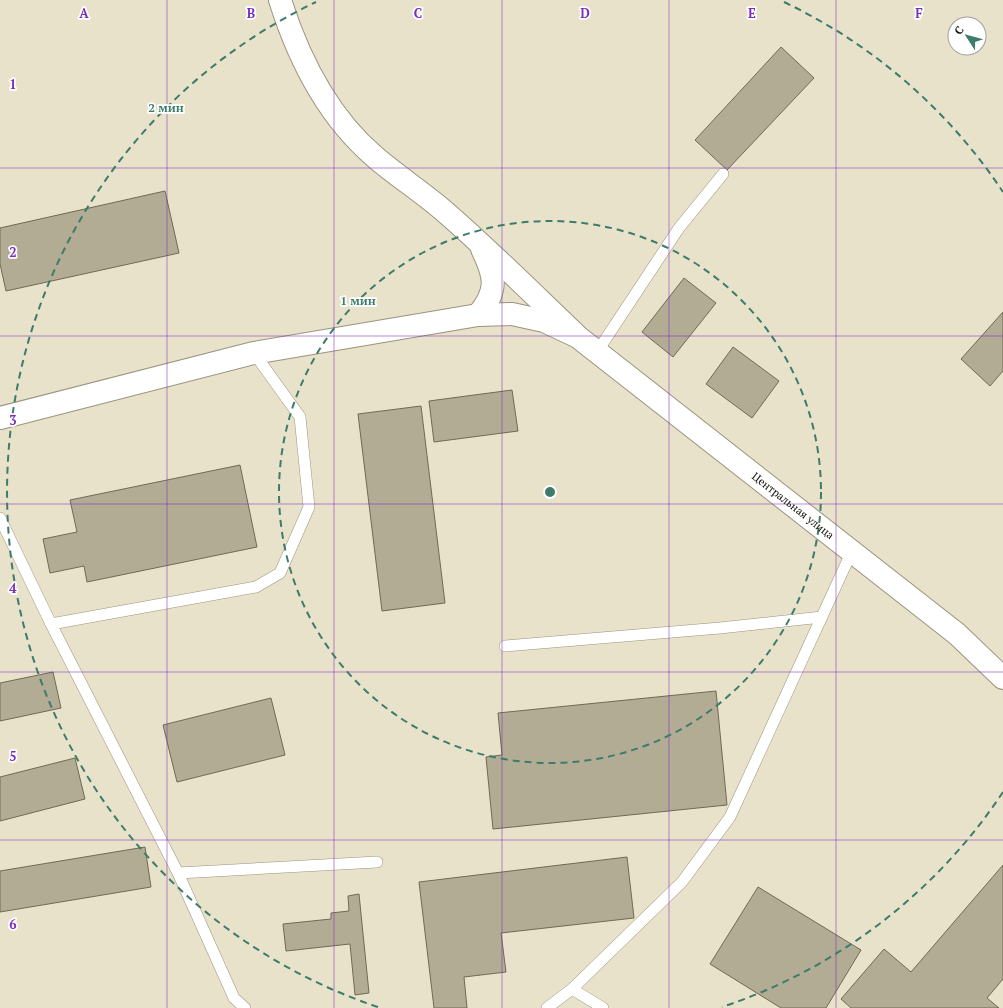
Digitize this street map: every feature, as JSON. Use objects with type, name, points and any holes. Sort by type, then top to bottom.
[{"type":"street","points":[[280,0],[301,52],[324,96],[346,128],[374,156],[479,242],[578,337]]},
{"type":"street","points":[[478,314],[488,304],[494,288],[492,269],[479,242]]},
{"type":"street","points":[[0,418],[254,353],[478,314],[512,314],[544,322],[578,337]]},
{"type":"street","name":"Центральная улица","points":[[578,337],[852,550],[957,634],[1003,678]]},
{"type":"lane","points":[[597,352],[679,228],[723,174]]},
{"type":"lane","points":[[51,624],[256,587],[280,573],[309,507],[300,417],[254,353]]},
{"type":"lane","points":[[0,518],[51,624],[178,873],[234,998],[245,1008]]},
{"type":"lane","points":[[547,1008],[572,989],[682,882],[730,817],[852,550]]},
{"type":"lane","points":[[505,646],[720,628],[822,617]]},
{"type":"lane","points":[[178,873],[377,862]]},
{"type":"lane","points":[[572,989],[603,1008]]},
{"type":"building","points":[[781,47],[814,78],[727,170],[695,140]]},
{"type":"building","points":[[165,191],[179,253],[6,291],[0,264],[0,228]]},
{"type":"building","points":[[684,278],[716,303],[673,357],[642,332]]},
{"type":"building","points":[[1003,312],[1003,371],[990,386],[961,359]]},
{"type":"building","points":[[733,347],[779,381],[752,418],[706,384]]},
{"type":"building","points":[[512,390],[518,431],[434,442],[429,401]]},
{"type":"building","points":[[421,406],[445,603],[382,611],[358,414]]},
{"type":"building","points":[[240,465],[257,547],[87,582],[84,566],[50,573],[43,539],[77,532],[70,500]]},
{"type":"building","points":[[53,672],[61,708],[0,721],[0,683]]},
{"type":"building","points":[[716,691],[727,805],[493,829],[486,757],[502,755],[498,713]]},
{"type":"building","points":[[271,698],[285,755],[177,782],[163,725]]},
{"type":"building","points":[[75,758],[85,799],[0,821],[0,777]]},
{"type":"building","points":[[145,847],[151,887],[0,912],[0,871]]},
{"type":"building","points":[[627,857],[634,918],[501,933],[506,972],[464,977],[467,1008],[434,1008],[419,882]]},
{"type":"building","points":[[1003,865],[1003,979],[987,998],[999,1008],[851,1008],[841,999],[884,949],[911,972]]},
{"type":"building","points":[[758,887],[861,950],[826,1008],[781,1008],[710,964]]},
{"type":"building","points":[[359,894],[369,993],[355,995],[350,944],[286,951],[283,924],[331,919],[331,913],[349,911],[348,896]]}]
